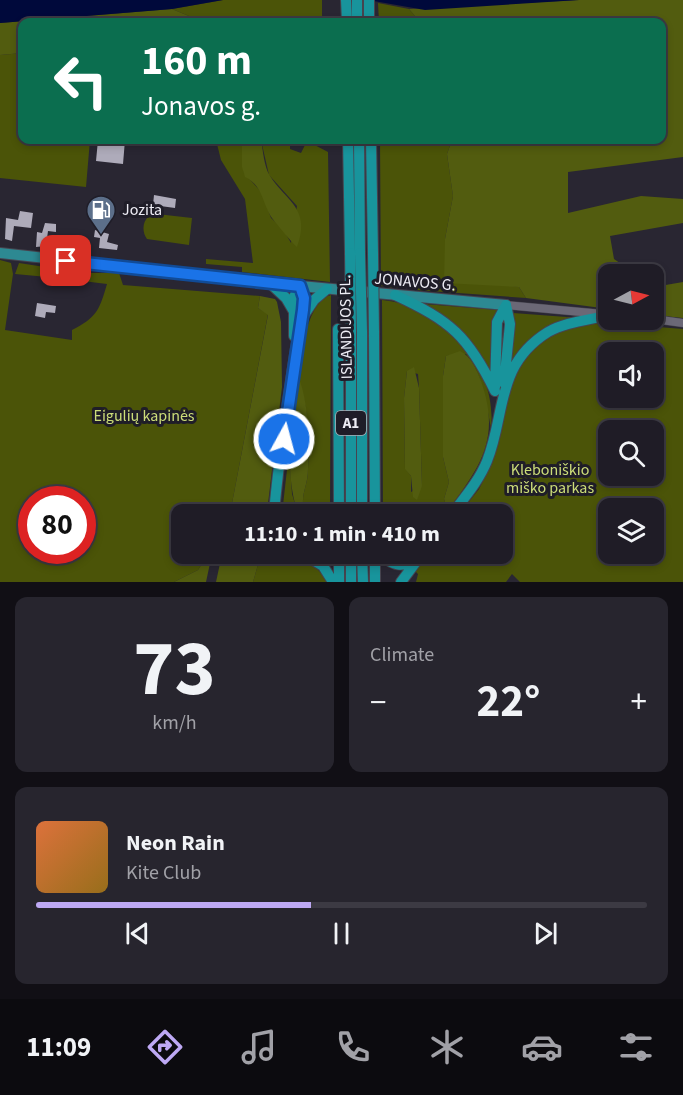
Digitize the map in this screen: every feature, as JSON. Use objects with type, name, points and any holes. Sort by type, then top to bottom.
[{"type":"highway","points":[[346,0],[347,18]]},
{"type":"highway","points":[[357,0],[357,18]]},
{"type":"highway","points":[[369,0],[369,18]]},
{"type":"highway","name":"ISLANDIJOS PL.","points":[[348,144],[355,253]]},
{"type":"highway","name":"ISLANDIJOS PL.","points":[[359,144],[355,253],[362,504]]},
{"type":"highway","points":[[371,144],[375,504]]},
{"type":"highway","points":[[270,283],[286,298],[298,314]]},
{"type":"highway","points":[[275,504],[298,314],[304,298],[300,286]]},
{"type":"highway","points":[[298,314],[327,289]]},
{"type":"highway","points":[[395,295],[426,309],[458,333],[472,347],[499,390]]},
{"type":"highway","points":[[459,504],[487,461],[498,415],[497,322],[506,305]]},
{"type":"highway","points":[[499,390],[521,358],[538,339],[557,328],[598,317]]},
{"type":"highway","points":[[338,329],[339,504]]},
{"type":"highway","name":"ISLANDIJOS PL.","points":[[351,504],[356,332]]},
{"type":"highway","points":[[320,564],[333,582]]},
{"type":"highway","points":[[339,564],[339,582]]},
{"type":"highway","points":[[351,564],[351,582]]},
{"type":"highway","points":[[362,564],[363,582]]},
{"type":"highway","points":[[375,564],[375,582]]},
{"type":"highway","points":[[394,564],[410,564]]},
{"type":"highway","points":[[401,582],[415,564]]},
{"type":"main road","name":"JONAVOS G.","points":[[0,253],[327,289],[506,305]]},
{"type":"street","points":[[506,305],[598,313]]},
{"type":"street","points":[[664,320],[683,323]]},
{"type":"green space","points":[[223,0],[322,0],[322,18],[193,18],[172,9]]},
{"type":"green space","points":[[579,0],[683,0],[683,157],[568,172],[568,213],[641,196],[683,199],[683,223],[610,236],[614,259],[621,264],[598,264],[598,308],[526,298],[519,287],[444,283],[445,239],[453,196],[447,154],[451,144],[666,144],[666,18],[417,18],[409,9]]},
{"type":"green space","points":[[378,3],[409,9],[417,18],[379,18]]},
{"type":"green space","points":[[172,9],[193,18],[61,18]]},
{"type":"green space","points":[[18,22],[18,53],[0,55],[0,23]]},
{"type":"green space","points":[[18,53],[18,144],[90,144],[86,187],[0,178],[0,55]]},
{"type":"green space","points":[[217,144],[242,144],[244,173],[262,193],[271,218],[283,229],[291,243],[297,206],[269,175],[262,144],[290,144],[290,149],[301,153],[306,144],[313,144],[328,152],[330,282],[242,272],[242,267],[206,264],[206,259],[253,263],[245,199],[221,160]]},
{"type":"green space","points":[[242,144],[262,144],[268,172],[299,214],[301,234],[297,247],[267,210],[261,194],[255,184],[245,177],[242,167]]},
{"type":"green space","points":[[380,144],[451,144],[447,154],[453,196],[445,239],[445,275],[519,287],[526,298],[417,290],[412,288],[411,284],[396,288],[381,286]]},
{"type":"green space","points":[[157,214],[192,218],[189,245],[147,239],[144,230],[145,221],[149,216]]},
{"type":"green space","name":"Eigulių kapinės","points":[[0,260],[11,263],[13,274],[5,330],[72,340],[72,330],[96,312],[107,284],[66,279],[67,274],[89,276],[91,273],[119,273],[123,285],[260,296],[258,308],[268,314],[232,504],[171,504],[171,564],[202,564],[198,570],[174,582],[0,582]]},
{"type":"green space","points":[[19,263],[58,269],[58,278],[15,274]]},
{"type":"green space","points":[[683,282],[683,318],[664,316],[664,285]]},
{"type":"green space","points":[[331,295],[330,504],[303,504],[308,476],[308,425],[305,402],[299,382],[296,382],[310,319],[323,299]]},
{"type":"green space","points":[[260,296],[275,299],[281,322],[282,387],[268,504],[232,504],[268,315],[258,308]]},
{"type":"green space","points":[[382,300],[404,305],[426,314],[445,327],[462,343],[476,362],[485,383],[491,405],[491,428],[483,389],[472,362],[466,354],[446,356],[443,376],[443,457],[449,482],[444,499],[446,504],[383,504]],"holes":[[[407,371],[418,374],[422,486],[411,492],[411,476],[405,468],[404,398]]]},
{"type":"green space","points":[[424,304],[498,310],[494,380]]},
{"type":"green space","points":[[513,313],[580,318],[564,322],[507,372]]},
{"type":"green space","name":"Kleboniškio miško parkas","points":[[596,322],[598,322],[598,330],[683,329],[683,582],[520,582],[512,574],[506,582],[416,582],[418,574],[414,570],[419,564],[513,564],[513,504],[467,504],[479,489],[493,461],[510,382],[530,351],[561,329]]},
{"type":"green space","points":[[460,351],[471,360],[481,381],[489,419],[488,435],[478,465],[452,504],[446,504],[444,499],[449,482],[443,457],[443,376],[446,356]]},
{"type":"green space","points":[[414,367],[419,388],[422,486],[417,500],[413,497],[411,476],[405,469],[404,398],[407,371]]},
{"type":"green space","points":[[300,381],[307,413],[308,476],[303,504],[296,504],[290,465],[296,382]]},
{"type":"green space","points":[[289,452],[292,494],[295,504],[283,504]]},
{"type":"green space","points":[[202,564],[210,564],[206,582],[174,582],[198,570]]},
{"type":"green space","points":[[220,564],[258,564],[253,582],[216,582]]},
{"type":"green space","points":[[258,564],[311,564],[328,582],[253,582]]},
{"type":"shaded area","points":[[0,0],[223,0],[172,9],[61,18],[18,18],[18,22],[0,23]]},
{"type":"shaded area","points":[[368,0],[579,0],[425,10]]},
{"type":"building","points":[[98,144],[125,144],[123,164],[96,161]]},
{"type":"building","points":[[154,195],[176,199],[175,208],[153,205]]},
{"type":"building","points":[[20,211],[33,213],[31,228],[14,226],[12,241],[5,239],[6,218],[18,220]]},
{"type":"building","points":[[45,223],[56,224],[56,232],[48,231],[46,246],[36,247],[37,232],[42,233]]},
{"type":"building","points":[[95,230],[109,234],[107,242],[118,245],[117,250],[99,248],[100,238],[94,237]]},
{"type":"building","points":[[37,303],[56,306],[55,313],[46,312],[45,318],[35,316]]},
{"type":"place","name":"Jozita","points":[[101,236]]},
{"type":"route","points":[[66,261],[300,286],[304,298],[303,310],[295,351],[284,439]]}]
